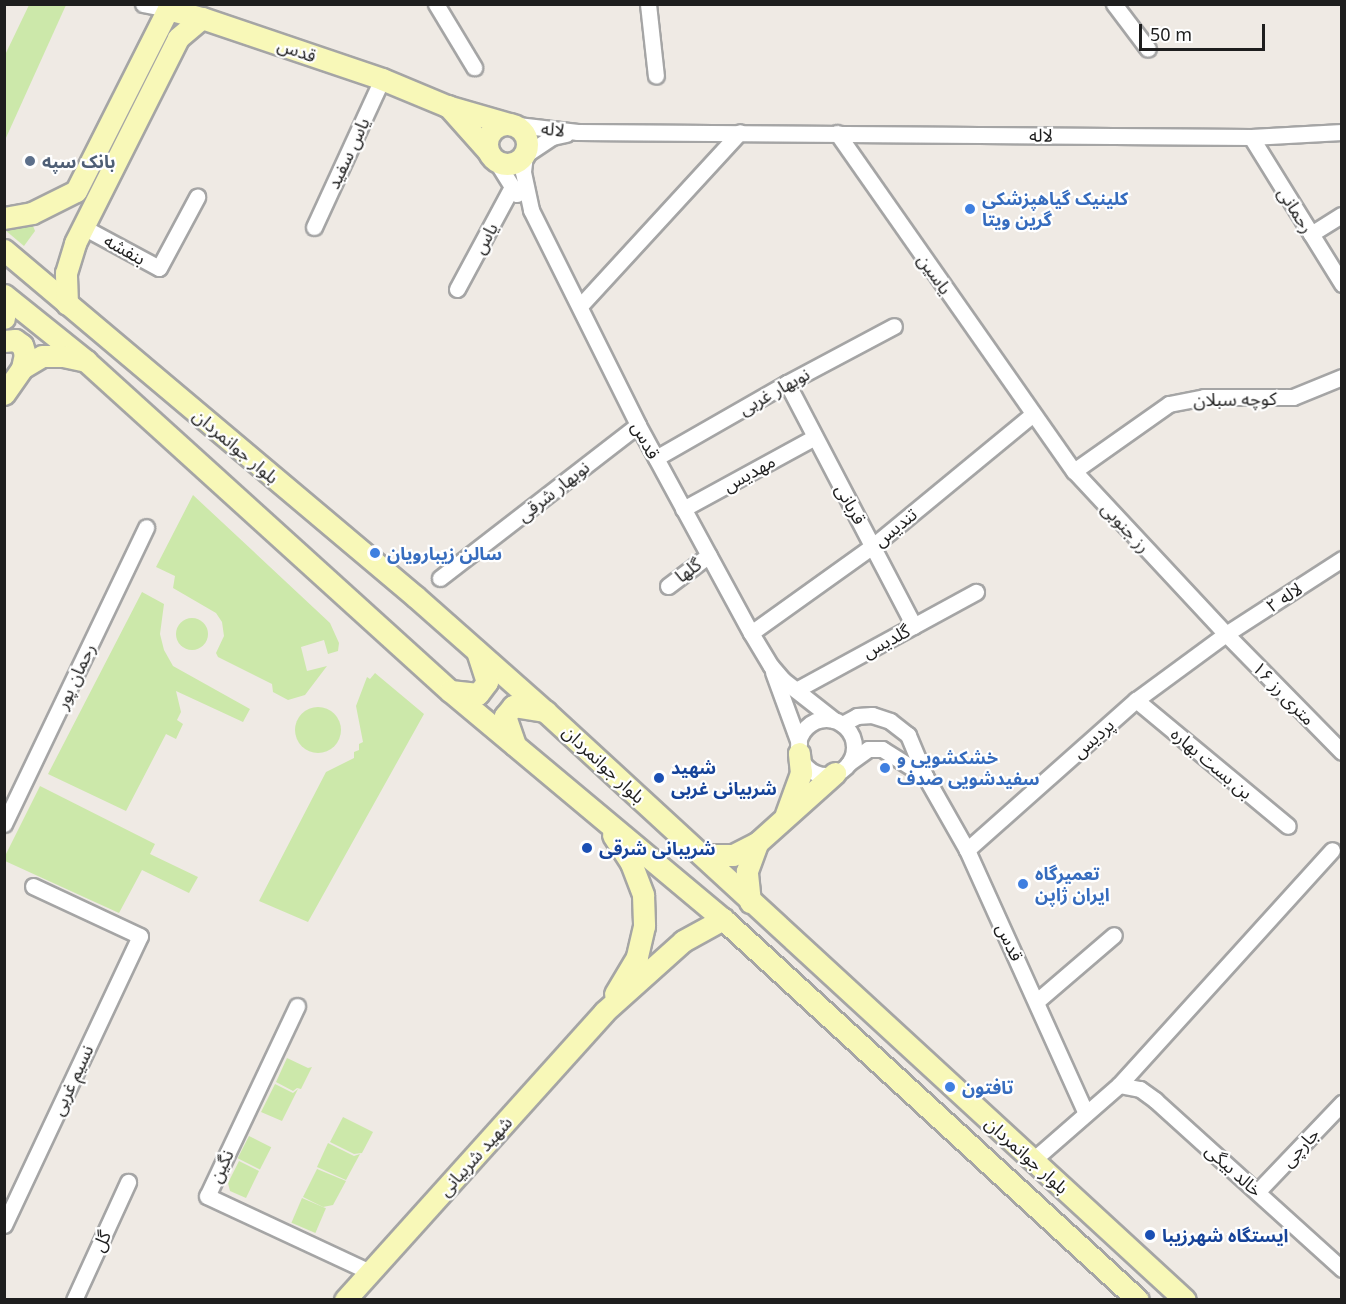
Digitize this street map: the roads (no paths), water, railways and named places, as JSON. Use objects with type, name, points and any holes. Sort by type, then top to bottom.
[{"type":"main road","name":"قدس","points":[[168,9],[202,18],[382,79],[447,106],[509,124]]},
{"type":"main road","points":[[4,218],[32,213],[76,191],[168,9]]},
{"type":"main road","points":[[67,304],[66,273],[70,255],[83,227],[178,38],[202,18]]},
{"type":"main road","points":[[447,106],[492,156],[508,165],[525,154],[527,148],[525,135],[521,130],[509,124],[496,127],[488,137],[492,156]]},
{"type":"main road","name":"بلوار جوانمردان","points":[[4,250],[416,597],[546,712],[750,902],[1185,1299]]},
{"type":"main road","name":"بلوار جوانمردان","points":[[4,295],[86,361],[450,692],[723,919],[1138,1299]]},
{"type":"main road","points":[[4,312],[4,318]]},
{"type":"main road","points":[[4,341],[15,340],[22,345],[25,354],[22,368]]},
{"type":"main road","points":[[4,393],[22,368],[42,356],[63,356],[86,361]]},
{"type":"main road","points":[[450,692],[478,694],[487,682],[477,651]]},
{"type":"main road","points":[[515,746],[505,716],[513,706],[546,712]]},
{"type":"main road","points":[[784,820],[801,773],[799,748]]},
{"type":"main road","points":[[702,855],[733,855],[757,843],[842,768]]},
{"type":"main road","name":"شهید شربیانی","points":[[603,819],[631,863],[643,895],[644,926],[637,957],[604,1012]]},
{"type":"main road","points":[[750,902],[747,871],[757,843]]},
{"type":"main road","name":"شهید شربیانی","points":[[345,1299],[604,1012],[683,941],[723,919]]},
{"type":"street","name":"قدس","points":[[143,4],[168,9]]},
{"type":"street","points":[[436,4],[474,67]]},
{"type":"street","points":[[648,4],[656,76]]},
{"type":"street","points":[[1114,4],[1148,49]]},
{"type":"street","name":"یاس سفید","points":[[314,227],[382,79]]},
{"type":"street","name":"لاله","points":[[509,124],[578,132],[1251,137],[1341,132]]},
{"type":"street","points":[[525,154],[552,137],[578,132]]},
{"type":"street","points":[[580,306],[740,132]]},
{"type":"street","name":"یاسین","points":[[837,134],[1033,414]]},
{"type":"street","name":"رحمانی","points":[[1251,137],[1341,284]]},
{"type":"street","name":"قدس","points":[[525,154],[523,172],[531,210]]},
{"type":"street","name":"قدس","points":[[492,156],[512,188],[531,210],[638,425],[771,666],[799,748]]},
{"type":"street","name":"یاس","points":[[457,289],[512,188]]},
{"type":"street","name":"بنفشه","points":[[83,227],[159,268],[197,197]]},
{"type":"street","points":[[1311,234],[1341,215]]},
{"type":"street","name":"نوبهار غربی","points":[[656,458],[787,382],[894,326]]},
{"type":"street","name":"کوچه سبلان","points":[[1074,471],[1169,404],[1204,397],[1293,397],[1341,376]]},
{"type":"street","name":"قربانی","points":[[787,382],[874,545],[914,626]]},
{"type":"street","name":"رز جنوبی","points":[[1033,414],[1074,471],[1226,634]]},
{"type":"street","name":"تندیس","points":[[751,633],[874,545],[1033,414]]},
{"type":"street","name":"نوبهار شرقی","points":[[440,578],[638,425]]},
{"type":"street","name":"مهدیس","points":[[683,509],[815,437]]},
{"type":"street","name":"رحمان پور","points":[[4,824],[146,527]]},
{"type":"street","name":"گلها","points":[[668,586],[709,555]]},
{"type":"street","name":"لاله ۲","points":[[1226,634],[1341,559]]},
{"type":"street","name":"گلدیس","points":[[796,690],[976,592]]},
{"type":"street","name":"پردیس","points":[[967,850],[1136,700],[1226,634]]},
{"type":"street","name":"۱۶ متری رز","points":[[1226,634],[1341,752]]},
{"type":"street","name":"قدس","points":[[771,666],[796,690],[838,722],[857,716],[872,715],[890,721],[908,735],[925,776],[967,850],[1086,1113]]},
{"type":"street","name":"بن بست بهاره","points":[[1136,700],[1288,826]]},
{"type":"street","points":[[824,719],[838,722],[853,737],[854,746],[842,768],[817,773],[809,768],[799,748],[807,726],[824,719]]},
{"type":"street","name":"قدس","points":[[842,768],[868,749],[882,750],[925,776]]},
{"type":"street","points":[[1032,1161],[1119,1085],[1332,850]]},
{"type":"street","name":"نسیم غربی","points":[[4,1225],[140,936],[33,886]]},
{"type":"street","points":[[1037,1001],[1114,935]]},
{"type":"street","name":"نگین","points":[[297,1006],[207,1196],[370,1272]]},
{"type":"street","name":"خالد بیگی","points":[[1119,1085],[1140,1089],[1155,1100],[1258,1191],[1341,1269]]},
{"type":"street","name":"جارچی","points":[[1258,1191],[1341,1103]]},
{"type":"street","name":"گل","points":[[74,1299],[129,1182]]},
{"type":"place","name":"بانک سپه","points":[[30,161]]},
{"type":"place","name":"کلینیک گیاهپزشکی گرین ویتا","points":[[970,209]]},
{"type":"place","name":"سالن زیبارویان","points":[[375,553]]},
{"type":"place","name":"خشکشویی و سفیدشویی صدف","points":[[885,768]]},
{"type":"place","name":"شهید شربیانی غربی","points":[[659,778]]},
{"type":"place","name":"شریبانی شرقی","points":[[587,848]]},
{"type":"place","name":"تعمیرگاه ایران ژاپن","points":[[1023,884]]},
{"type":"place","name":"تافتون","points":[[950,1087]]},
{"type":"place","name":"ایستگاه شهرزیبا","points":[[1150,1235]]}]
